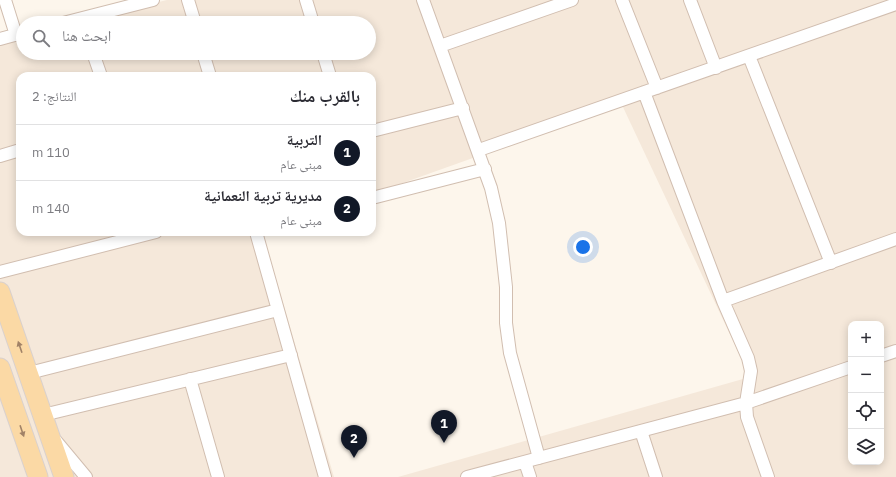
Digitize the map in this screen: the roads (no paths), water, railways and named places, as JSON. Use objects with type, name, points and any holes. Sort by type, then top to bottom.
[{"type":"main road","points":[[0,292],[64,477]]},
{"type":"main road","points":[[0,368],[6,404],[38,477]]},
{"type":"street","points":[[5,0],[16,27]]},
{"type":"street","points":[[98,16],[153,0]]},
{"type":"street","points":[[188,0],[193,16]]},
{"type":"street","points":[[306,0],[311,16]]},
{"type":"street","points":[[423,0],[479,150],[499,223],[506,287],[506,323],[510,353],[539,458]]},
{"type":"street","points":[[440,46],[552,3],[572,0]]},
{"type":"street","points":[[622,0],[657,88]]},
{"type":"street","points":[[690,0],[716,68]]},
{"type":"street","points":[[479,150],[896,4]]},
{"type":"street","points":[[0,39],[16,35]]},
{"type":"street","points":[[749,56],[831,263]]},
{"type":"street","points":[[95,60],[100,72]]},
{"type":"street","points":[[205,60],[209,72]]},
{"type":"street","points":[[325,60],[329,72]]},
{"type":"street","points":[[644,92],[723,301],[750,366],[746,403],[747,417],[768,477]]},
{"type":"street","points":[[376,130],[463,108]]},
{"type":"street","points":[[0,156],[16,151]]},
{"type":"street","points":[[376,197],[485,169]]},
{"type":"street","points":[[0,272],[140,236]]},
{"type":"street","points":[[257,236],[325,477]]},
{"type":"street","points":[[723,301],[896,240]]},
{"type":"street","points":[[29,373],[278,310]]},
{"type":"street","points":[[884,355],[896,351]]},
{"type":"street","points":[[86,477],[46,424],[190,379],[291,355]]},
{"type":"street","points":[[467,477],[746,403],[848,368]]},
{"type":"street","points":[[190,379],[218,477]]},
{"type":"street","points":[[641,431],[656,477]]},
{"type":"street","points":[[525,462],[530,477]]},
{"type":"place","name":"التربية","points":[[444,443]]},
{"type":"place","name":"مديرية تربية النعمانية","points":[[354,458]]}]
